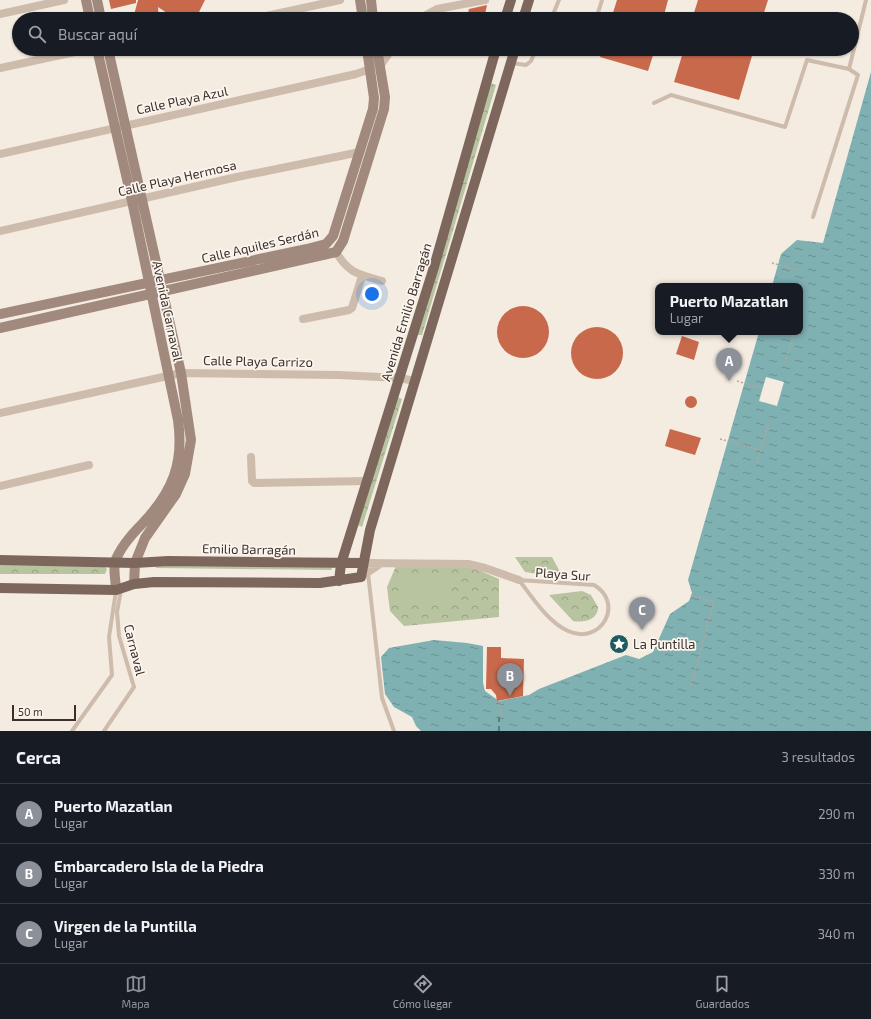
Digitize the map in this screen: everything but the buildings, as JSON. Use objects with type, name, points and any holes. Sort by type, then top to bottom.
[{"type":"main road","points":[[507,12],[511,0]]},
{"type":"main road","points":[[525,12],[529,0]]},
{"type":"main road","name":"Avenida Emilio Barragán","points":[[339,581],[340,564],[434,267],[494,56]]},
{"type":"main road","points":[[0,588],[119,589],[134,584],[154,582],[320,583],[339,581],[364,571],[370,530],[512,56]]},
{"type":"main road","points":[[491,66],[509,66]]},
{"type":"main road","name":"Emilio Barragán","points":[[0,560],[115,563],[168,561],[340,564],[364,571]]},
{"type":"street","points":[[0,14],[64,0]]},
{"type":"street","points":[[86,0],[89,12]]},
{"type":"street","points":[[97,0],[100,12]]},
{"type":"street","points":[[284,12],[340,0]]},
{"type":"street","points":[[360,0],[362,12]]},
{"type":"street","points":[[371,0],[372,12]]},
{"type":"street","points":[[432,12],[437,9],[485,0]]},
{"type":"street","points":[[0,68],[56,56]]},
{"type":"street","name":"Avenida Carnaval","points":[[99,56],[132,201],[181,439],[176,471],[165,495],[124,544],[115,563]]},
{"type":"street","name":"Avenida Carnaval","points":[[110,56],[181,373],[191,440],[188,463],[176,494],[145,538],[135,563]]},
{"type":"street","name":"Calle Aquiles Serdán","points":[[0,328],[336,252],[343,241],[385,104],[375,68],[370,56]]},
{"type":"street","name":"Calle Aquiles Serdán","points":[[0,314],[326,244],[334,236],[370,120],[374,104],[376,56]]},
{"type":"street","points":[[375,68],[386,56]]},
{"type":"street","name":"Calle Playa Azul","points":[[0,154],[356,74],[375,68]]},
{"type":"street","points":[[370,120],[380,124]]},
{"type":"street","name":"Calle Playa Hermosa","points":[[0,231],[237,177],[360,152]]},
{"type":"street","points":[[336,252],[345,266],[362,276],[382,282]]},
{"type":"street","points":[[303,319],[349,310],[352,308],[362,276]]},
{"type":"street","name":"Calle Playa Carrizo","points":[[0,413],[181,373],[340,374],[400,378],[414,381]]},
{"type":"street","points":[[251,456],[252,481],[254,483],[367,482]]},
{"type":"street","points":[[0,486],[89,465]]},
{"type":"street","points":[[115,563],[119,589]]},
{"type":"street","points":[[134,584],[135,563]]},
{"type":"street","points":[[364,571],[380,564],[468,564],[485,568],[519,580]]},
{"type":"lane","points":[[554,12],[559,0]]},
{"type":"lane","points":[[598,12],[602,0]]},
{"type":"lane","points":[[859,28],[866,0]]},
{"type":"lane","points":[[509,66],[526,65],[531,61],[533,56]]},
{"type":"lane","points":[[849,69],[852,56]]},
{"type":"lane","points":[[654,103],[671,95],[786,127],[807,60],[849,69],[858,75],[813,217]]},
{"type":"lane","points":[[364,571],[382,698],[394,731]]},
{"type":"lane","name":"Playa Sur","points":[[519,580],[557,584],[582,583],[594,585],[604,592],[606,597],[608,608],[605,620],[600,628],[592,632],[581,634],[567,631],[553,620],[519,580]]},
{"type":"lane","name":"Carnaval","points":[[72,731],[112,675],[109,636],[119,589]]},
{"type":"lane","name":"Carnaval","points":[[104,731],[134,687],[119,636],[116,612],[119,589]]},
{"type":"path","points":[[772,263],[797,270]]},
{"type":"path","points":[[786,363],[793,335]]},
{"type":"path","points":[[737,381],[763,389]]},
{"type":"path","points":[[757,463],[769,422]]},
{"type":"path","points":[[720,439],[761,450]]},
{"type":"path","points":[[691,595],[714,602],[691,685]]},
{"type":"path","points":[[499,701],[501,712],[499,717]]},
{"type":"green space","points":[[490,83],[496,85],[422,335],[417,335]]},
{"type":"green space","points":[[397,397],[402,399],[362,527],[358,525]]},
{"type":"green space","points":[[515,557],[552,557],[559,570],[568,576],[525,572]]},
{"type":"green space","points":[[0,563],[101,564],[107,569],[105,574],[0,574]]},
{"type":"green space","points":[[155,564],[333,567],[331,570],[156,568]]},
{"type":"green space","points":[[396,566],[472,567],[499,579],[499,617],[404,626],[390,611],[387,587]]},
{"type":"green space","points":[[450,574],[452,602],[401,602],[400,575]]},
{"type":"green space","points":[[582,591],[591,595],[598,607],[596,615],[590,620],[586,621],[573,621],[549,595]]},
{"type":"water","points":[[871,72],[871,731],[421,731],[416,726],[412,717],[394,707],[385,694],[381,657],[389,648],[434,640],[483,646],[483,683],[485,691],[499,701],[529,695],[539,689],[626,655],[639,659],[653,652],[670,614],[689,601],[692,593],[688,580],[758,335],[803,335],[803,283],[773,283],[781,254],[797,240],[823,243]]},
{"type":"pier","points":[[766,377],[784,382],[777,406],[759,401]]},
{"type":"ferry route","points":[[499,717],[499,731]]},
{"type":"place","name":"Puerto Mazatlan","points":[[729,381]]},
{"type":"place","name":"Virgen de la Puntilla","points":[[642,630]]},
{"type":"place","name":"La Puntilla","points":[[619,644]]},
{"type":"place","name":"Embarcadero Isla de la Piedra","points":[[510,696]]}]
